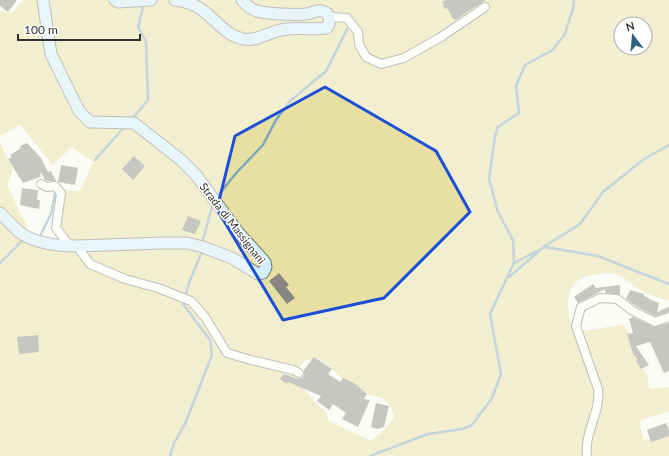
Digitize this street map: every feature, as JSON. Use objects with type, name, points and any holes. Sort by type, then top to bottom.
[{"type":"street","name":"Strada di Massignani","points":[[0,214],[19,232],[42,242],[73,246],[187,243],[203,247],[232,258],[256,273],[263,273],[266,267],[265,262],[222,212],[196,175],[180,160],[134,123],[90,122],[79,111],[52,54],[43,0]]},
{"type":"street","points":[[115,0],[118,2],[151,0]]},
{"type":"street","points":[[175,0],[200,8],[224,30],[244,40],[258,38],[280,30],[327,28],[330,20],[327,13],[316,10],[307,14],[257,11],[248,7],[242,0]]},
{"type":"street","points":[[330,20],[347,18],[358,32],[359,44],[366,58],[381,64],[404,58],[441,37],[485,7]]},
{"type":"street","points":[[41,184],[47,187],[55,186],[61,193],[56,228],[66,241],[73,246],[90,264],[125,279],[158,288],[191,301],[205,317],[227,353],[299,373]]},
{"type":"street","points":[[587,456],[587,438],[599,398],[598,389],[576,326],[581,307],[600,298],[617,299],[633,311],[655,322],[669,317]]},
{"type":"highlighted area","points":[[325,87],[436,151],[470,212],[384,298],[283,320],[217,209],[235,136]]},
{"type":"shaded area","points":[[23,0],[669,0],[669,301],[643,292],[619,275],[608,273],[591,275],[577,282],[573,286],[569,296],[568,311],[572,325],[577,331],[623,325],[631,335],[632,344],[643,370],[648,376],[649,389],[669,387],[669,412],[642,419],[639,424],[644,440],[669,433],[669,456],[0,456],[0,143],[13,169],[7,185],[18,210],[27,224],[26,239],[62,245],[54,222],[58,190],[80,191],[93,162],[72,147],[53,165],[20,125],[0,136],[0,11],[12,13]],"holes":[[[320,359],[350,388],[357,392],[382,398],[391,408],[394,417],[388,426],[371,441],[329,421],[326,412],[306,391],[296,372],[305,360]]]},
{"type":"building","points":[[0,0],[17,0],[8,12],[0,6]]},
{"type":"building","points":[[446,0],[486,0],[454,20],[447,8],[445,9],[442,2]]},
{"type":"building","points":[[27,143],[41,158],[48,172],[51,171],[56,181],[45,180],[41,172],[40,177],[23,183],[8,159],[12,157],[10,155],[21,148],[20,146]]},
{"type":"building","points":[[134,156],[145,166],[133,180],[122,169]]},
{"type":"building","points":[[61,165],[78,168],[75,185],[58,182]]},
{"type":"building","points":[[22,188],[38,190],[37,200],[40,200],[39,209],[20,205]]},
{"type":"building","points":[[188,216],[201,221],[195,234],[182,230]]},
{"type":"building","points":[[279,273],[289,285],[286,287],[295,298],[287,304],[269,281]]},
{"type":"building","points":[[593,284],[596,288],[620,285],[620,295],[607,293],[605,292],[605,289],[578,303],[574,297]]},
{"type":"building","points":[[630,290],[644,294],[644,296],[649,299],[659,303],[657,312],[669,307],[669,312],[655,316],[636,306],[626,299]]},
{"type":"building","points":[[633,317],[654,327],[669,323],[669,371],[664,373],[650,342],[636,346],[649,365],[641,369],[636,361],[638,360],[633,354],[627,334],[633,333],[629,319]]},
{"type":"building","points":[[38,335],[39,352],[19,354],[17,337]]},
{"type":"building","points":[[314,357],[332,369],[328,374],[340,382],[343,378],[354,383],[367,394],[364,399],[370,400],[358,427],[342,419],[346,413],[333,404],[329,410],[317,401],[321,396],[288,382],[287,384],[280,379],[284,374],[297,379],[302,378],[304,375],[304,370]]},
{"type":"building","points":[[376,403],[389,406],[384,427],[378,429],[371,427]]},
{"type":"building","points":[[666,423],[669,430],[669,436],[651,442],[647,430]]},
{"type":"waterway","points":[[370,456],[428,434],[462,429],[472,425],[492,398],[501,374],[490,314],[514,263],[513,240],[498,212],[489,179],[495,136],[498,127],[519,113],[516,86],[525,65],[551,51],[564,36],[573,9],[574,0]]},
{"type":"waterway","points":[[131,120],[148,100],[146,42],[138,27],[143,7]]},
{"type":"waterway","points":[[217,197],[237,172],[263,145],[276,120],[289,102],[326,71],[347,29]]},
{"type":"waterway","points":[[95,160],[125,126]]},
{"type":"waterway","points":[[509,277],[545,246],[580,224],[603,192],[644,159],[669,145]]},
{"type":"waterway","points":[[41,234],[51,214],[55,194]]},
{"type":"waterway","points":[[203,240],[212,207]]},
{"type":"waterway","points":[[0,263],[22,241]]},
{"type":"waterway","points":[[545,247],[598,256],[669,284]]},
{"type":"waterway","points":[[514,263],[539,250]]},
{"type":"waterway","points":[[170,456],[174,443],[185,424],[212,355],[210,340],[183,304],[189,283],[202,252]]}]
